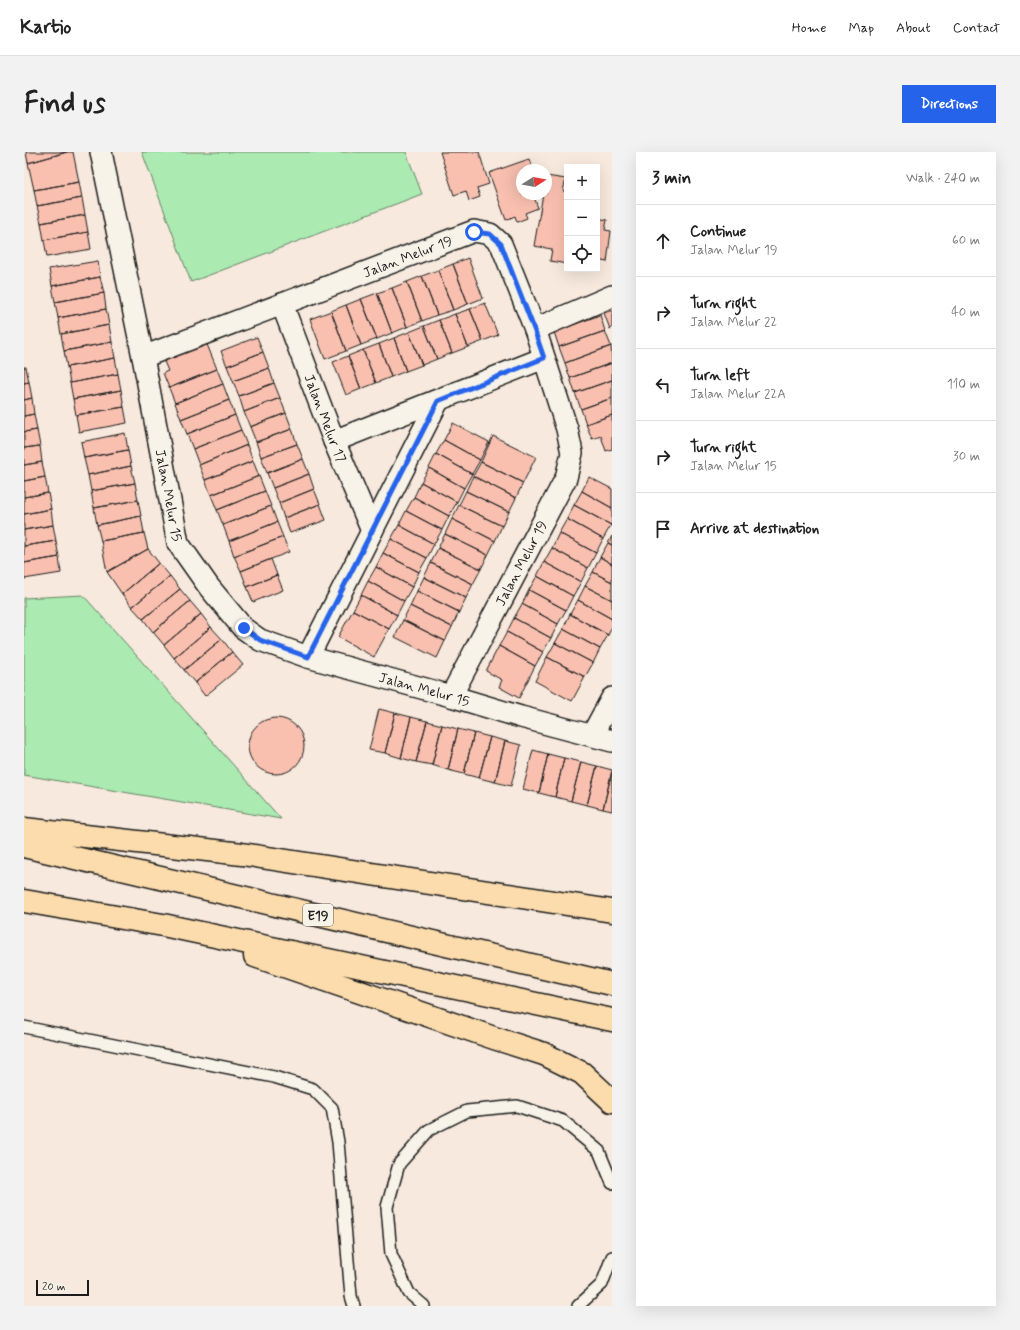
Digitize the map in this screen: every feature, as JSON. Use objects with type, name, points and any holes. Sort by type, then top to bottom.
[{"type":"highway","points":[[24,829],[242,854],[612,911]]},
{"type":"highway","name":"E19","points":[[24,846],[612,984]]},
{"type":"highway","points":[[24,901],[164,925],[612,1020]]},
{"type":"highway","points":[[164,925],[486,1036],[544,1054],[582,1073],[612,1101]]},
{"type":"street","name":"Jalan Melur 15","points":[[101,152],[104,160],[143,357],[178,543],[209,587],[244,628],[260,640],[308,657],[612,741]]},
{"type":"street","name":"Jalan Melur 19","points":[[143,357],[474,232],[490,234],[501,244],[544,358],[567,429],[572,452],[566,478],[451,696]]},
{"type":"street","points":[[534,329],[612,296]]},
{"type":"street","name":"Jalan Melur 17","points":[[282,304],[334,441],[372,531]]},
{"type":"street","points":[[334,441],[544,358]]},
{"type":"street","points":[[308,657],[438,401]]},
{"type":"street","points":[[592,735],[612,698]]},
{"type":"lane","points":[[24,1028],[274,1077],[313,1089],[332,1108],[338,1142],[351,1296],[354,1306]]},
{"type":"lane","points":[[424,1306],[409,1293],[391,1254],[387,1207],[399,1164],[429,1130],[467,1111],[517,1106],[563,1121],[599,1151],[612,1182]]},
{"type":"lane","points":[[578,1306],[602,1284],[612,1257]]},
{"type":"green space","points":[[142,152],[406,152],[422,194],[191,282]]},
{"type":"green space","points":[[83,595],[281,819],[24,775],[24,598]]},
{"type":"building","points":[[26,152],[67,152],[28,163]]},
{"type":"building","points":[[67,152],[73,152],[79,182],[34,190],[28,163]]},
{"type":"building","points":[[440,152],[479,152],[489,184],[477,188],[480,197],[469,201],[466,191],[454,195]]},
{"type":"building","points":[[529,159],[531,164],[516,164],[516,200],[535,200],[538,208],[525,213],[527,218],[517,222],[515,216],[506,220],[489,173]]},
{"type":"building","points":[[552,177],[564,179],[564,263],[550,261],[552,249],[534,246],[542,200],[552,200]]},
{"type":"building","points":[[79,182],[82,198],[37,206],[34,190]]},
{"type":"building","points":[[82,198],[85,215],[41,223],[37,206]]},
{"type":"building","points":[[85,215],[88,232],[44,240],[41,223]]},
{"type":"building","points":[[600,219],[607,220],[605,230],[611,231],[607,262],[600,261]]},
{"type":"building","points":[[88,232],[91,249],[47,257],[44,240]]},
{"type":"building","points":[[468,258],[483,298],[468,304],[453,264]]},
{"type":"building","points":[[98,261],[100,277],[52,286],[49,269]]},
{"type":"building","points":[[453,264],[468,304],[453,310],[438,270]]},
{"type":"building","points":[[438,270],[453,310],[437,315],[422,276]]},
{"type":"building","points":[[422,276],[437,315],[422,321],[407,282]]},
{"type":"building","points":[[100,277],[104,293],[55,302],[52,286]]},
{"type":"building","points":[[407,282],[422,321],[407,327],[392,288]]},
{"type":"building","points":[[392,288],[407,327],[392,333],[377,293]]},
{"type":"building","points":[[104,293],[106,309],[58,318],[55,302]]},
{"type":"building","points":[[377,293],[392,333],[377,339],[361,299]]},
{"type":"building","points":[[361,299],[377,339],[361,345],[346,305]]},
{"type":"building","points":[[485,303],[498,335],[483,341],[470,309]]},
{"type":"building","points":[[346,305],[361,345],[346,351],[331,311]]},
{"type":"building","points":[[106,309],[109,325],[61,334],[58,318]]},
{"type":"building","points":[[470,309],[483,341],[468,347],[455,314]]},
{"type":"building","points":[[612,310],[612,328],[610,329],[604,313]]},
{"type":"building","points":[[331,311],[346,351],[325,359],[310,319]]},
{"type":"building","points":[[455,314],[468,347],[452,353],[439,320]]},
{"type":"building","points":[[600,315],[605,331],[559,347],[554,332]]},
{"type":"building","points":[[439,320],[452,353],[437,359],[424,326]]},
{"type":"building","points":[[109,325],[112,342],[64,351],[61,334]]},
{"type":"building","points":[[424,326],[437,359],[422,365],[409,332]]},
{"type":"building","points":[[605,331],[611,346],[565,363],[559,347]]},
{"type":"building","points":[[409,332],[422,365],[406,371],[394,338]]},
{"type":"building","points":[[257,337],[263,352],[227,366],[221,351]]},
{"type":"building","points":[[394,338],[406,371],[391,377],[379,344]]},
{"type":"building","points":[[112,342],[115,358],[67,367],[64,351]]},
{"type":"building","points":[[206,342],[217,369],[169,388],[163,373],[168,371],[163,359]]},
{"type":"building","points":[[379,344],[391,377],[376,383],[363,350]]},
{"type":"building","points":[[611,346],[612,363],[570,378],[565,363]]},
{"type":"building","points":[[363,350],[376,383],[361,389],[348,356]]},
{"type":"building","points":[[263,352],[269,368],[233,381],[227,366]]},
{"type":"building","points":[[348,356],[361,389],[346,395],[333,362]]},
{"type":"building","points":[[115,358],[118,374],[70,383],[67,367]]},
{"type":"building","points":[[612,363],[612,380],[575,393],[570,378]]},
{"type":"building","points":[[24,367],[26,367],[29,382],[24,383]]},
{"type":"building","points":[[269,368],[274,383],[239,396],[233,381]]},
{"type":"building","points":[[217,369],[223,384],[175,403],[169,388]]},
{"type":"building","points":[[118,374],[121,390],[73,399],[70,383]]},
{"type":"building","points":[[612,380],[612,398],[581,409],[575,393]]},
{"type":"building","points":[[29,382],[32,398],[24,400],[24,383]]},
{"type":"building","points":[[274,383],[280,398],[244,412],[239,396]]},
{"type":"building","points":[[223,384],[229,400],[181,419],[175,403]]},
{"type":"building","points":[[121,390],[124,407],[76,415],[73,399]]},
{"type":"building","points":[[32,398],[34,414],[24,416],[24,400]]},
{"type":"building","points":[[280,398],[286,413],[250,427],[244,412]]},
{"type":"building","points":[[612,398],[612,415],[586,424],[581,409]]},
{"type":"building","points":[[229,400],[235,415],[187,434],[181,419]]},
{"type":"building","points":[[124,407],[127,423],[79,432],[76,415]]},
{"type":"building","points":[[286,413],[292,429],[256,442],[250,427]]},
{"type":"building","points":[[34,414],[37,430],[24,432],[24,416]]},
{"type":"building","points":[[235,415],[241,430],[193,449],[187,434]]},
{"type":"building","points":[[612,415],[612,449],[606,451],[601,436],[592,439],[586,424]]},
{"type":"building","points":[[453,423],[489,442],[480,460],[444,440]]},
{"type":"building","points":[[292,429],[297,444],[261,457],[256,442]]},
{"type":"building","points":[[37,430],[40,446],[24,448],[24,432]]},
{"type":"building","points":[[241,430],[247,445],[199,465],[193,449]]},
{"type":"building","points":[[125,433],[128,450],[84,458],[81,442]]},
{"type":"building","points":[[493,436],[536,457],[523,483],[481,462]]},
{"type":"building","points":[[444,440],[480,460],[472,474],[436,454]]},
{"type":"building","points":[[297,444],[303,459],[267,473],[261,457]]},
{"type":"building","points":[[247,445],[253,461],[205,480],[199,465]]},
{"type":"building","points":[[40,446],[42,462],[24,465],[24,448]]},
{"type":"building","points":[[128,450],[131,466],[88,475],[84,458]]},
{"type":"building","points":[[436,454],[472,474],[464,488],[429,468]]},
{"type":"building","points":[[303,459],[309,474],[273,488],[267,473]]},
{"type":"building","points":[[253,461],[259,476],[211,495],[205,480]]},
{"type":"building","points":[[42,462],[45,477],[24,481],[24,465]]},
{"type":"building","points":[[481,462],[523,483],[516,498],[473,476]]},
{"type":"building","points":[[131,466],[135,483],[91,491],[88,475]]},
{"type":"building","points":[[429,468],[464,488],[457,502],[421,482]]},
{"type":"building","points":[[309,474],[314,489],[279,503],[273,488]]},
{"type":"building","points":[[259,476],[265,491],[217,510],[211,495]]},
{"type":"building","points":[[473,476],[516,498],[509,512],[466,491]]},
{"type":"building","points":[[45,477],[48,493],[24,497],[24,481]]},
{"type":"building","points":[[589,477],[612,489],[612,508],[582,491]]},
{"type":"building","points":[[421,482],[457,502],[449,516],[414,497]]},
{"type":"building","points":[[135,483],[138,500],[94,508],[91,491]]},
{"type":"building","points":[[314,489],[320,504],[284,518],[279,503]]},
{"type":"building","points":[[265,491],[271,506],[223,525],[217,510]]},
{"type":"building","points":[[466,491],[509,512],[502,526],[459,505]]},
{"type":"building","points":[[582,491],[612,508],[611,525],[574,505]]},
{"type":"building","points":[[48,493],[51,509],[24,514],[24,497]]},
{"type":"building","points":[[414,497],[449,516],[442,530],[406,511]]},
{"type":"building","points":[[138,500],[141,516],[97,525],[94,508]]},
{"type":"building","points":[[320,504],[326,520],[290,533],[284,518]]},
{"type":"building","points":[[459,505],[502,526],[495,541],[452,519]]},
{"type":"building","points":[[574,505],[611,525],[603,539],[567,519]]},
{"type":"building","points":[[271,506],[277,522],[229,541],[223,525]]},
{"type":"building","points":[[51,509],[53,525],[24,530],[24,514]]},
{"type":"building","points":[[406,511],[442,530],[434,544],[399,525]]},
{"type":"building","points":[[141,516],[144,533],[101,541],[97,525]]},
{"type":"building","points":[[452,519],[495,541],[488,555],[445,534]]},
{"type":"building","points":[[567,519],[603,539],[596,553],[559,533]]},
{"type":"building","points":[[277,522],[283,537],[234,556],[229,541]]},
{"type":"building","points":[[53,525],[56,541],[24,546],[24,530]]},
{"type":"building","points":[[399,525],[434,544],[427,558],[391,539]]},
{"type":"building","points":[[144,533],[148,549],[107,572],[101,541]]},
{"type":"building","points":[[559,533],[596,553],[588,568],[552,548]]},
{"type":"building","points":[[445,534],[488,555],[481,569],[438,548]]},
{"type":"building","points":[[612,536],[612,545],[608,543]]},
{"type":"building","points":[[283,537],[289,552],[241,571],[234,556]]},
{"type":"building","points":[[391,539],[427,558],[419,572],[383,553]]},
{"type":"building","points":[[56,541],[59,557],[24,563],[24,546]]},
{"type":"building","points":[[608,543],[612,545],[612,564],[600,557]]},
{"type":"building","points":[[438,548],[481,569],[473,584],[431,563]]},
{"type":"building","points":[[552,548],[588,568],[581,582],[544,562]]},
{"type":"building","points":[[148,549],[159,563],[122,594],[107,572]]},
{"type":"building","points":[[383,553],[419,572],[412,587],[376,567]]},
{"type":"building","points":[[59,557],[61,573],[24,579],[24,563]]},
{"type":"building","points":[[600,557],[612,564],[612,582],[593,572]]},
{"type":"building","points":[[271,559],[277,575],[247,587],[241,571]]},
{"type":"building","points":[[544,562],[581,582],[573,596],[537,576]]},
{"type":"building","points":[[159,563],[170,576],[132,607],[122,594]]},
{"type":"building","points":[[431,563],[473,584],[466,598],[424,577]]},
{"type":"building","points":[[376,567],[412,587],[404,601],[368,581]]},
{"type":"building","points":[[593,572],[612,582],[612,600],[585,586]]},
{"type":"building","points":[[277,575],[283,590],[253,602],[247,587]]},
{"type":"building","points":[[170,576],[180,589],[143,619],[132,607]]},
{"type":"building","points":[[537,576],[573,596],[566,610],[529,590]]},
{"type":"building","points":[[424,577],[466,598],[459,612],[417,591]]},
{"type":"building","points":[[368,581],[404,601],[397,615],[361,595]]},
{"type":"building","points":[[585,586],[612,600],[612,619],[578,600]]},
{"type":"building","points":[[180,589],[190,601],[153,632],[143,619]]},
{"type":"building","points":[[529,590],[566,610],[558,624],[522,604]]},
{"type":"building","points":[[417,591],[459,612],[452,627],[410,606]]},
{"type":"building","points":[[361,595],[397,615],[389,629],[353,610]]},
{"type":"building","points":[[578,600],[612,619],[612,627],[608,635],[570,614]]},
{"type":"building","points":[[190,601],[201,614],[164,645],[153,632]]},
{"type":"building","points":[[522,604],[558,624],[551,638],[514,618]]},
{"type":"building","points":[[410,606],[452,627],[445,641],[403,620]]},
{"type":"building","points":[[353,610],[389,629],[374,657],[338,637]]},
{"type":"building","points":[[201,614],[211,627],[174,658],[164,645]]},
{"type":"building","points":[[570,614],[608,635],[600,649],[563,629]]},
{"type":"building","points":[[514,618],[551,638],[543,652],[507,632]]},
{"type":"building","points":[[403,620],[445,641],[437,658],[395,637]]},
{"type":"building","points":[[211,627],[222,639],[184,670],[174,658]]},
{"type":"building","points":[[563,629],[600,649],[593,663],[555,643]]},
{"type":"building","points":[[507,632],[543,652],[535,666],[499,646]]},
{"type":"building","points":[[222,639],[232,652],[195,683],[184,670]]},
{"type":"building","points":[[555,643],[593,663],[585,677],[547,657]]},
{"type":"building","points":[[499,646],[535,666],[519,698],[499,687],[502,680],[486,671]]},
{"type":"building","points":[[232,652],[243,665],[205,696],[195,683]]},
{"type":"building","points":[[547,657],[585,677],[572,701],[535,681]]},
{"type":"building","points":[[379,709],[395,713],[385,753],[369,750]]},
{"type":"building","points":[[395,713],[411,717],[401,758],[385,753]]},
{"type":"building","points":[[411,717],[427,721],[416,762],[401,758]]},
{"type":"building","points":[[276,718],[287,720],[296,726],[302,735],[304,746],[302,757],[296,766],[287,772],[276,774],[265,772],[256,766],[250,757],[248,746],[250,735],[256,726],[265,720]]},
{"type":"building","points":[[427,721],[442,725],[432,765],[416,762]]},
{"type":"building","points":[[442,725],[458,729],[448,770],[432,765]]},
{"type":"building","points":[[458,729],[474,733],[464,774],[448,770]]},
{"type":"building","points":[[474,733],[490,737],[479,778],[464,774]]},
{"type":"building","points":[[490,737],[505,741],[495,782],[479,778]]},
{"type":"building","points":[[505,741],[521,745],[511,786],[495,782]]},
{"type":"building","points":[[533,750],[548,754],[539,793],[523,789]]},
{"type":"building","points":[[548,754],[564,758],[555,797],[539,793]]},
{"type":"building","points":[[564,758],[581,762],[571,801],[555,797]]},
{"type":"building","points":[[581,762],[597,766],[587,805],[571,801]]},
{"type":"building","points":[[597,766],[612,770],[603,809],[587,805]]},
{"type":"building","points":[[612,772],[612,811],[603,809]]},
{"type":"route","points":[[244,628],[260,640],[308,657],[438,401],[544,358],[501,244],[490,234],[474,232]]}]
